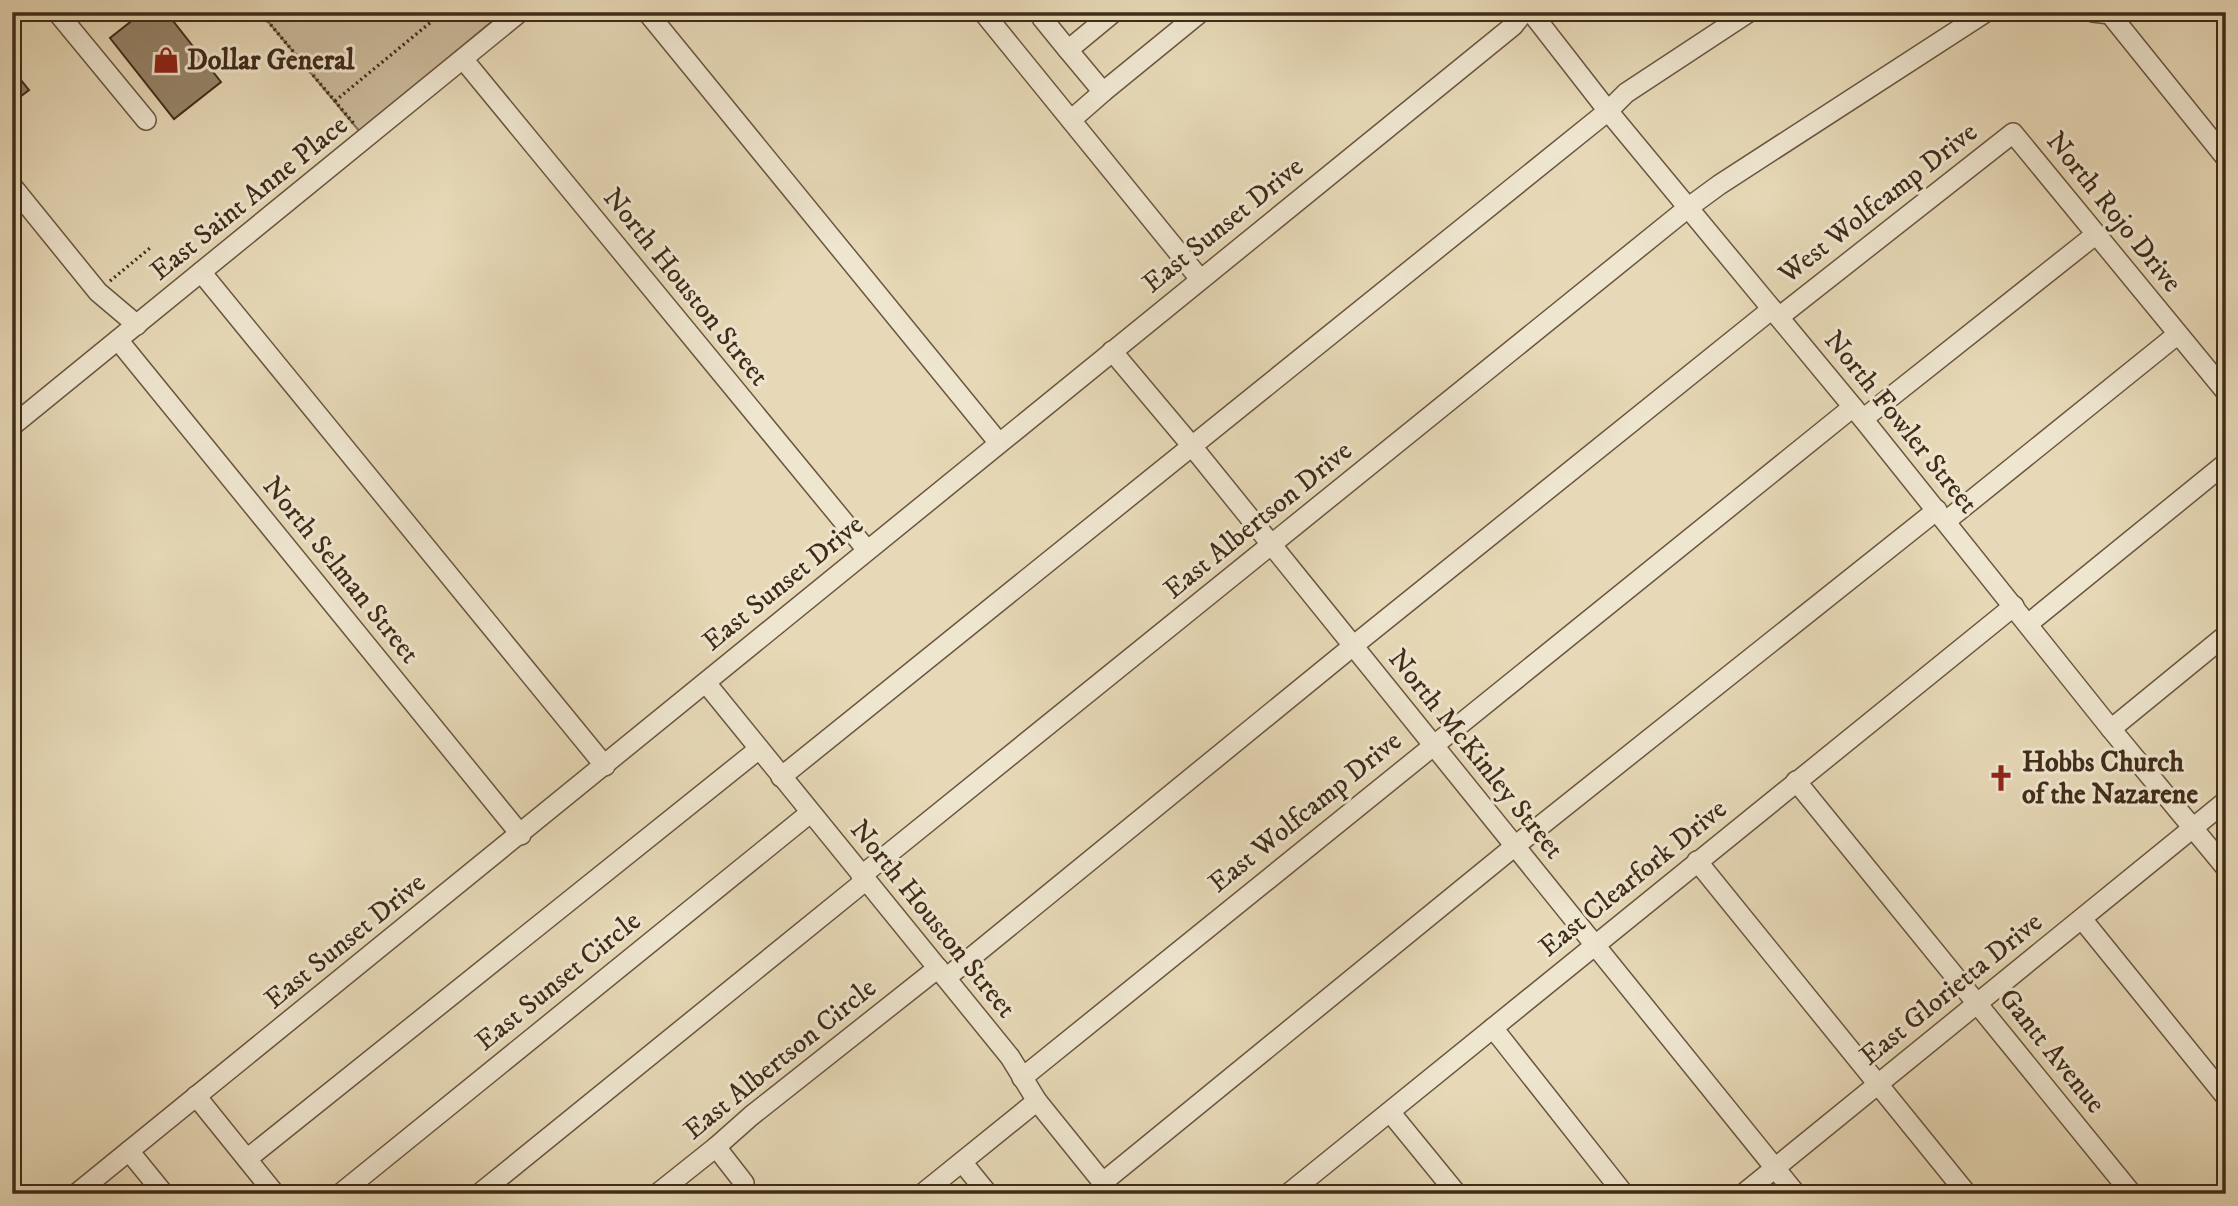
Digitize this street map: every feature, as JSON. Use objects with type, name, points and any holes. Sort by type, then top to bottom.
[{"type":"street","points":[[57,12],[146,120]]},
{"type":"street","name":"East Saint Anne Place","points":[[12,426],[520,12]]},
{"type":"street","points":[[647,12],[999,443]]},
{"type":"street","points":[[984,12],[1200,279]]},
{"type":"street","points":[[1040,12],[1103,92]]},
{"type":"street","points":[[1068,50],[1114,12]]},
{"type":"street","points":[[1070,120],[1201,12]]},
{"type":"street","name":"East Sunset Drive","points":[[76,1194],[1513,26],[1524,12]]},
{"type":"street","name":"North Fowler Street","points":[[1531,12],[1608,111],[1858,413],[2226,868]]},
{"type":"street","points":[[781,777],[1608,111],[1626,93],[1749,12]]},
{"type":"street","name":"East Albertson Drive","points":[[479,1194],[863,878],[1689,207],[1986,12]]},
{"type":"street","points":[[2093,12],[2110,14],[2226,158]]},
{"type":"street","name":"North Houston Street","points":[[463,59],[866,550]]},
{"type":"street","name":"North Rojo Drive","points":[[2012,133],[2226,392]]},
{"type":"street","name":"West Wolfcamp Drive","points":[[1353,646],[1776,313],[2012,133]]},
{"type":"street","points":[[12,186],[98,292],[137,324]]},
{"type":"street","name":"East Wolfcamp Drive","points":[[1022,1078],[1434,744],[1858,413],[2095,234]]},
{"type":"street","points":[[201,272],[605,766]]},
{"type":"street","points":[[1107,1188],[1515,846],[2178,334]]},
{"type":"street","name":"North Selman Street","points":[[118,340],[521,835]]},
{"type":"street","name":"North McKinley Street","points":[[1112,351],[1434,744],[1796,1194]]},
{"type":"street","points":[[2028,624],[2226,463]]},
{"type":"street","name":"East Clearfork Drive","points":[[1291,1193],[2014,606]]},
{"type":"street","points":[[2111,729],[2226,635]]},
{"type":"street","name":"East Albertson Circle","points":[[657,1194],[751,1116],[942,973],[1353,646]]},
{"type":"street","name":"North Houston Street","points":[[706,683],[1010,1057],[1037,1101],[1107,1188]]},
{"type":"street","points":[[247,1159],[759,749]]},
{"type":"street","name":"Gantt Avenue","points":[[1796,781],[2132,1194]]},
{"type":"street","name":"East Glorietta Drive","points":[[1743,1194],[2226,801]]},
{"type":"street","name":"East Sunset Circle","points":[[340,1194],[810,813]]},
{"type":"street","points":[[1697,861],[1967,1194]]},
{"type":"street","points":[[2082,919],[2226,1097]]},
{"type":"street","points":[[1493,1028],[1624,1194]]},
{"type":"street","points":[[196,1097],[275,1194]]},
{"type":"street","points":[[922,1194],[1037,1101]]},
{"type":"street","points":[[1390,1112],[1457,1194]]},
{"type":"street","points":[[716,1147],[744,1183]]},
{"type":"street","points":[[129,1151],[164,1194]]},
{"type":"street","points":[[962,1162],[988,1194]]},
{"type":"path","points":[[260,12],[360,132]]},
{"type":"path","points":[[335,101],[443,12]]},
{"type":"path","points":[[98,292],[150,248]]},
{"type":"shaded area","points":[[260,12],[503,12],[360,132]]},
{"type":"building","name":"Dollar General","points":[[143,12],[166,12],[221,82],[174,119],[110,38]]},
{"type":"building","points":[[12,69],[29,90],[12,103]]},
{"type":"place","name":"Dollar General","points":[[166,60]]},
{"type":"place","name":"Hobbs Church of the Nazarene","points":[[2001,778]]}]
